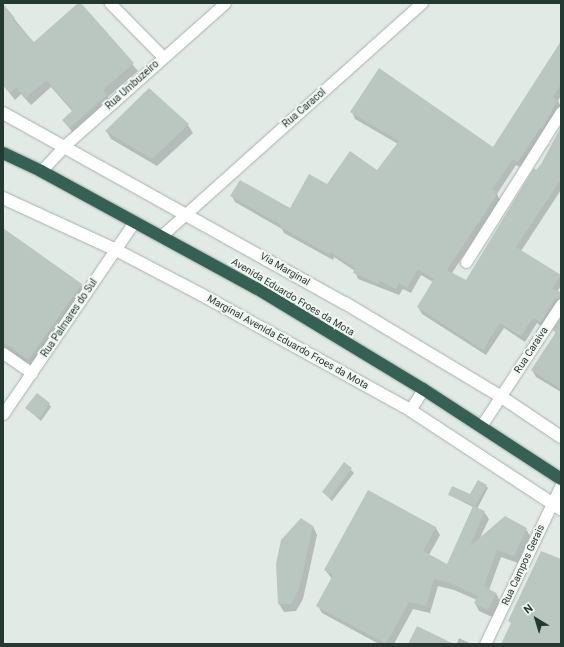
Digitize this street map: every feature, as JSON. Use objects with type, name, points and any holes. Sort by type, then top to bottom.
[{"type":"highway","name":"Avenida Eduardo Froes da Mota","points":[[3,153],[41,171],[256,288],[481,426],[561,479]]},
{"type":"street","points":[[110,3],[163,57]]},
{"type":"street","name":"Rua Umbuzeiro","points":[[41,171],[64,146],[225,3]]},
{"type":"street","name":"Rua Caracol","points":[[161,236],[185,212],[422,3]]},
{"type":"street","points":[[466,262],[561,112]]},
{"type":"street","name":"Via Marginal","points":[[3,113],[185,212],[345,303],[500,396],[561,436]]},
{"type":"street","name":"Marginal Avenida Eduardo Froes da Mota","points":[[3,198],[116,250],[410,410],[557,506]]},
{"type":"street","name":"Rua Palmares do Sul","points":[[3,414],[134,222]]},
{"type":"street","name":"Rua Caraiva","points":[[481,426],[561,304]]},
{"type":"street","points":[[3,353],[32,373]]},
{"type":"street","points":[[410,410],[423,390]]},
{"type":"street","name":"Rua Campos Gerais","points":[[486,644],[557,506],[561,485]]},
{"type":"building","points":[[78,3],[81,3],[134,63],[103,90],[107,95],[69,128],[62,120],[73,110],[46,80],[26,98],[16,87],[10,93],[3,85],[3,4],[15,18],[13,20],[34,42]]},
{"type":"building","points":[[561,41],[561,84],[553,97],[558,100],[542,129],[540,128],[518,162],[513,159],[492,189],[498,193],[447,270],[466,280],[534,168],[536,170],[541,164],[561,127],[561,179],[516,247],[561,275],[552,289],[561,292],[561,297],[555,300],[541,322],[533,318],[521,336],[500,323],[483,350],[417,307],[434,279],[418,269],[407,288],[399,283],[396,289],[380,281],[378,284],[353,273],[355,268],[330,252],[329,254],[280,227],[281,225],[230,196],[240,180],[290,208],[309,174],[327,184],[350,151],[377,170],[399,141],[350,112],[379,68],[493,147]]},
{"type":"building","points":[[149,88],[189,124],[152,159],[105,131]]},
{"type":"building","points":[[3,228],[82,284],[28,360],[3,342]]},
{"type":"building","points":[[561,317],[561,389],[531,370],[556,332],[552,330]]},
{"type":"building","points":[[37,393],[50,403],[39,418],[25,408]]},
{"type":"building","points":[[344,462],[352,468],[330,498],[322,492]]},
{"type":"building","points":[[478,480],[487,485],[475,506],[448,495],[452,486],[470,494]]},
{"type":"building","points":[[368,490],[436,527],[423,551],[447,564],[473,506],[485,511],[470,546],[505,516],[527,528],[514,556],[497,550],[484,586],[496,593],[488,610],[474,603],[478,596],[449,583],[434,579],[426,606],[409,602],[386,644],[316,606],[333,575],[324,570]]},
{"type":"building","points":[[301,518],[313,526],[299,590],[291,604],[278,604],[276,564],[281,540]]},
{"type":"building","points":[[541,551],[561,559],[561,644],[501,644],[511,623],[508,621]]},
{"type":"building","points":[[417,626],[454,644],[408,644]]}]
